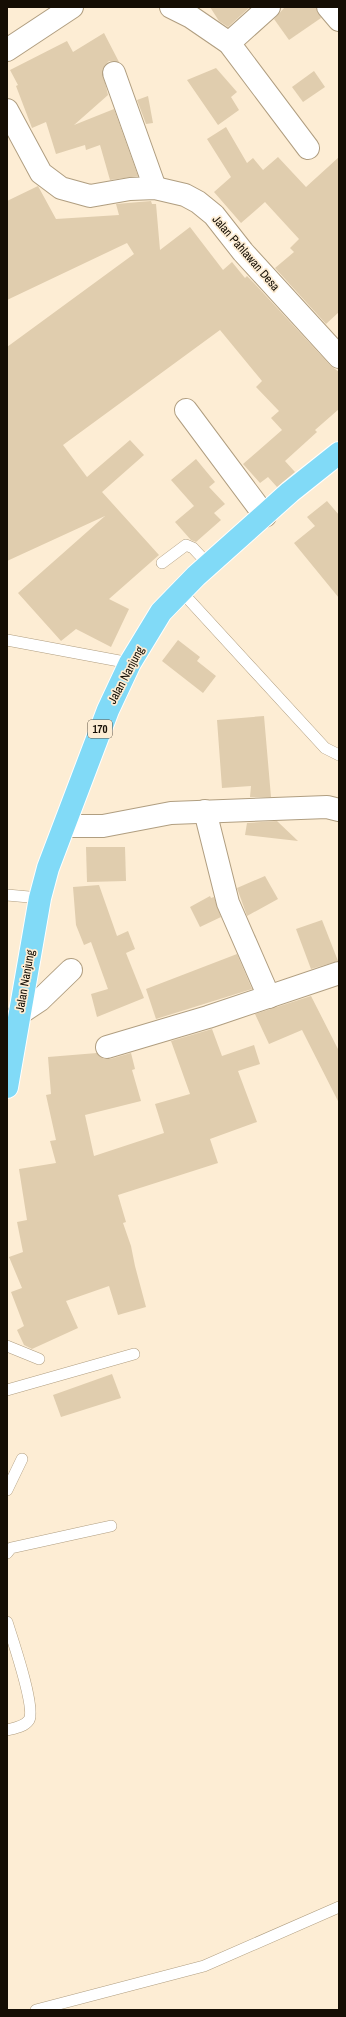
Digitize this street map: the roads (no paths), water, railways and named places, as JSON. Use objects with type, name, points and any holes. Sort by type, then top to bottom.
[{"type":"main road","name":"Jalan Nanjung","points":[[7,1087],[40,898],[48,868],[108,710],[130,663],[161,612],[180,590],[265,516],[290,492],[338,456]]},
{"type":"street","points":[[7,50],[72,7]]},
{"type":"street","points":[[171,7],[191,17],[229,43],[308,148]]},
{"type":"street","points":[[328,7],[339,20]]},
{"type":"street","points":[[229,43],[257,11]]},
{"type":"street","points":[[114,73],[155,188]]},
{"type":"street","name":"Jalan Pahlawan Desa","points":[[7,110],[41,173],[61,188],[90,196],[130,189],[155,188],[185,195],[198,202],[214,215],[243,252],[339,357]]},
{"type":"street","points":[[186,410],[265,516]]},
{"type":"street","points":[[65,826],[103,826],[171,813],[327,807],[339,810]]},
{"type":"street","points":[[206,811],[228,903],[269,997]]},
{"type":"street","points":[[19,1014],[40,1000],[71,970]]},
{"type":"street","points":[[107,1047],[269,997],[339,973]]},
{"type":"lane","points":[[162,563],[186,545],[193,548],[209,565]]},
{"type":"lane","points":[[180,590],[325,748],[339,755]]},
{"type":"lane","points":[[7,640],[130,663]]},
{"type":"lane","points":[[7,895],[40,898]]},
{"type":"lane","points":[[7,1346],[39,1359]]},
{"type":"lane","points":[[7,1390],[134,1354]]},
{"type":"lane","points":[[7,1490],[22,1459]]},
{"type":"lane","points":[[7,1553],[11,1548],[111,1526]]},
{"type":"lane","points":[[7,1622],[26,1688],[31,1714],[29,1720],[23,1726],[7,1730]]},
{"type":"lane","points":[[36,2010],[204,1966],[339,1907]]}]
